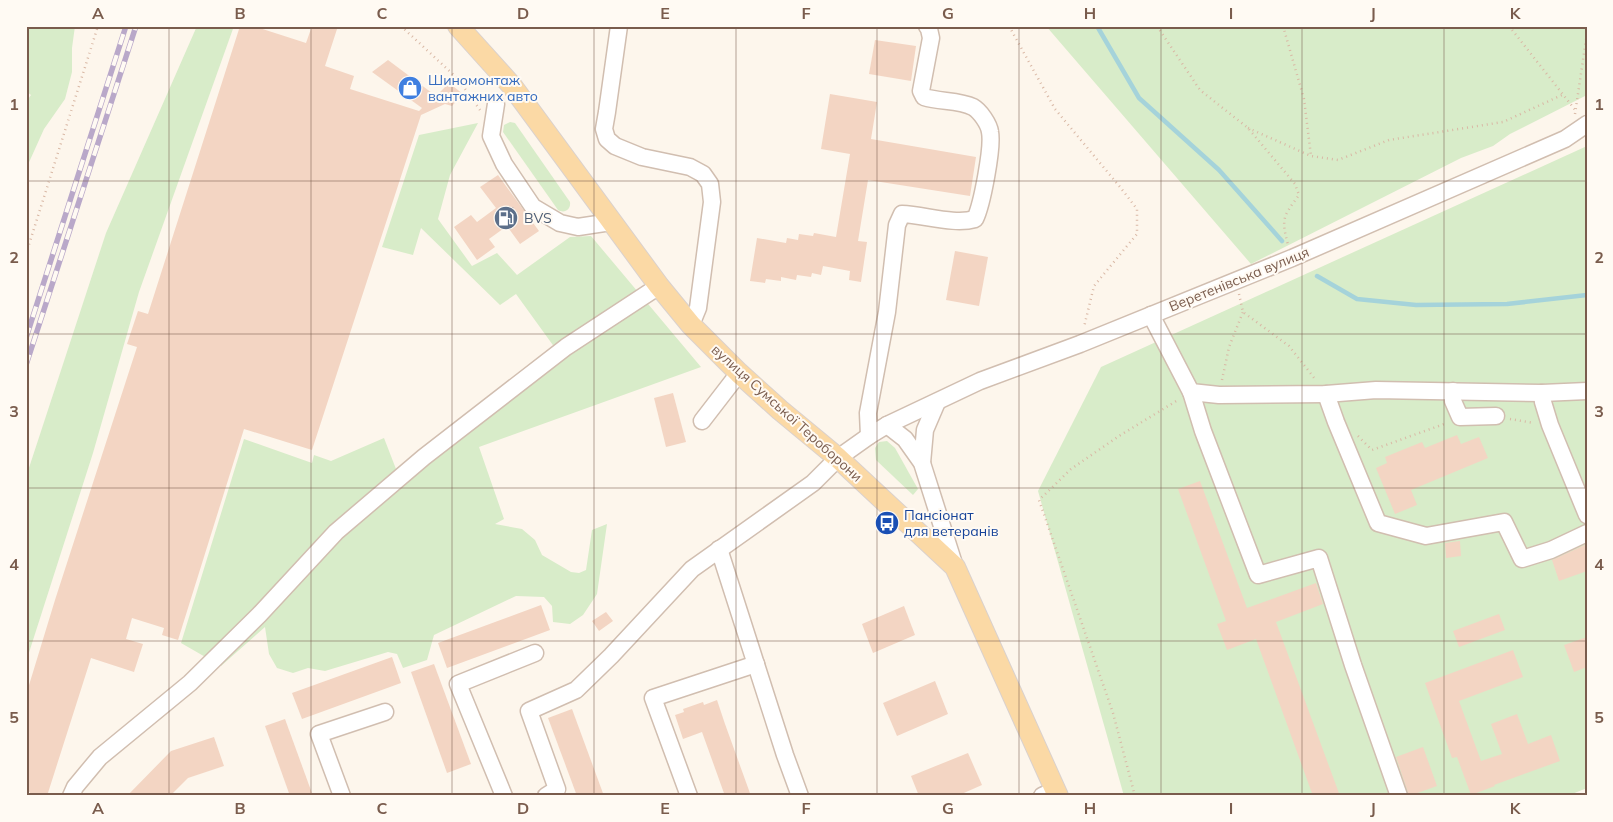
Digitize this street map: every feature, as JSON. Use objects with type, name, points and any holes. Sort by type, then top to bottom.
[{"type":"main road","name":"вулиця Сумської Тероборони","points":[[458,26],[512,86],[611,222],[691,325],[739,373],[838,458],[955,567],[1052,794]]},
{"type":"street","points":[[619,26],[604,129],[607,139],[615,146],[642,157],[690,167],[703,174],[710,184],[712,202],[698,308],[691,325]]},
{"type":"street","points":[[869,436],[868,413],[887,312],[897,225],[902,214],[964,222],[975,219],[990,152],[990,131],[983,118],[974,108],[924,97],[921,91],[931,38],[927,26]]},
{"type":"street","points":[[496,104],[491,136],[504,164],[532,207],[560,223],[578,227],[611,222]]},
{"type":"street","name":"Веретенівська вулиця","points":[[546,796],[558,789],[529,711],[576,690],[692,569],[813,483],[838,458],[869,436],[887,425],[980,382],[1080,344],[1292,258],[1565,139],[1582,117]]},
{"type":"street","points":[[70,796],[75,787],[100,757],[190,683],[259,615],[336,532],[424,457],[566,347],[659,286]]},
{"type":"street","points":[[1151,315],[1191,392],[1203,431],[1258,574],[1319,558],[1353,665],[1399,796]]},
{"type":"street","points":[[702,421],[739,373]]},
{"type":"street","points":[[1191,392],[1219,395],[1326,394],[1376,390],[1587,392]]},
{"type":"street","points":[[1453,391],[1453,401],[1460,417],[1496,416]]},
{"type":"street","points":[[1542,393],[1542,402],[1550,425],[1587,515]]},
{"type":"street","points":[[1326,394],[1378,523],[1426,536],[1504,522],[1522,559],[1551,550],[1587,533]]},
{"type":"street","points":[[922,463],[925,430],[937,402]]},
{"type":"street","points":[[887,425],[905,439],[922,463],[955,567]]},
{"type":"street","points":[[719,548],[800,796]]},
{"type":"street","points":[[504,796],[458,684],[535,653]]},
{"type":"street","points":[[689,796],[653,698],[756,664]]},
{"type":"street","points":[[342,796],[318,734],[385,712]]},
{"type":"path","points":[[26,254],[98,26]]},
{"type":"path","points":[[401,26],[458,79],[480,111]]},
{"type":"path","points":[[1009,26],[1054,109],[1120,186],[1137,209],[1137,234],[1094,286],[1080,344]]},
{"type":"path","points":[[1157,26],[1200,90],[1248,128],[1295,184],[1298,195],[1284,214],[1284,230],[1292,258]]},
{"type":"path","points":[[1283,26],[1304,99],[1311,156]]},
{"type":"path","points":[[1509,26],[1562,95],[1582,117]]},
{"type":"path","points":[[1565,139],[1582,117],[1587,32]]},
{"type":"path","points":[[1248,128],[1311,156],[1338,160],[1389,140],[1503,122],[1562,95]]},
{"type":"path","points":[[1219,395],[1229,347],[1243,312],[1236,281]]},
{"type":"path","points":[[1243,312],[1289,346],[1326,394]]},
{"type":"path","points":[[1135,796],[1110,704],[1039,500],[1071,469],[1119,436],[1191,392]]},
{"type":"path","points":[[1496,416],[1550,425]]},
{"type":"path","points":[[1354,431],[1372,450],[1444,425]]},
{"type":"green space","points":[[26,26],[75,26],[72,48],[72,72],[65,99],[44,129],[26,169],[26,102],[31,95],[26,91]]},
{"type":"green space","points":[[197,26],[234,26],[139,292],[93,453],[26,662],[26,477],[106,233]]},
{"type":"green space","points":[[1046,26],[1587,26],[1587,95],[1510,134],[1493,146],[1461,158],[1251,264]]},
{"type":"green space","points":[[510,122],[515,123],[570,202],[570,207],[567,210],[558,210],[503,132],[504,125]]},
{"type":"green space","points":[[478,123],[450,175],[438,219],[472,266],[497,253],[517,275],[570,237],[591,236],[701,367],[479,447],[504,519],[495,524],[522,529],[535,540],[542,555],[571,572],[579,573],[586,570],[592,530],[607,524],[597,594],[583,615],[570,624],[553,622],[552,606],[544,597],[516,596],[434,635],[427,660],[403,668],[397,654],[388,652],[325,671],[308,668],[293,673],[277,668],[269,654],[265,627],[221,666],[181,643],[244,439],[312,463],[314,455],[331,461],[384,438],[396,469],[555,348],[516,294],[500,305],[421,228],[413,255],[382,247],[419,135]]},
{"type":"green space","points":[[1587,146],[1587,788],[1567,796],[1124,796],[1038,491],[1101,367]]},
{"type":"green space","points":[[887,441],[895,448],[918,489],[913,495],[876,460],[875,448],[879,442]]},
{"type":"building","points":[[240,26],[253,26],[306,43],[312,26],[338,26],[325,66],[354,76],[350,89],[419,111],[422,108],[372,72],[388,60],[436,96],[449,83],[463,94],[452,106],[445,104],[421,115],[312,450],[244,429],[178,640],[162,635],[164,628],[132,618],[126,639],[143,644],[134,672],[91,658],[47,796],[29,796],[30,792],[26,791],[26,695],[137,347],[127,344],[138,311],[148,314]]},
{"type":"building","points":[[875,40],[916,46],[911,81],[869,74]]},
{"type":"building","points":[[830,94],[877,102],[871,139],[976,157],[970,196],[868,180],[858,241],[867,242],[861,282],[849,280],[850,271],[823,266],[821,275],[812,273],[811,277],[797,275],[796,280],[781,277],[781,281],[766,279],[765,283],[750,281],[757,238],[786,243],[787,238],[798,240],[799,234],[813,236],[814,233],[836,237],[850,154],[821,149]]},
{"type":"building","name":"BVS","points":[[498,175],[539,231],[520,244],[507,226],[489,239],[495,247],[477,260],[454,227],[471,215],[477,222],[496,208],[480,187]]},
{"type":"building","points":[[955,251],[988,257],[979,306],[946,300]]},
{"type":"building","points":[[673,393],[686,442],[666,447],[654,398]]},
{"type":"building","points":[[1457,435],[1461,444],[1479,437],[1488,458],[1411,490],[1417,505],[1395,514],[1376,468],[1387,463],[1385,457],[1422,442],[1425,448]]},
{"type":"building","points":[[1200,481],[1247,608],[1316,583],[1323,604],[1276,622],[1340,796],[1313,796],[1256,639],[1227,650],[1217,624],[1226,621],[1178,489]]},
{"type":"building","points":[[1460,541],[1461,556],[1446,558],[1445,543]]},
{"type":"building","points":[[1587,544],[1587,571],[1559,581],[1552,560]]},
{"type":"building","points":[[541,605],[550,630],[447,668],[438,643]]},
{"type":"building","points":[[904,606],[915,635],[873,653],[862,624]]},
{"type":"building","points":[[606,612],[613,621],[599,631],[592,621]]},
{"type":"building","points":[[1499,614],[1505,630],[1459,647],[1453,631]]},
{"type":"building","points":[[1587,637],[1587,667],[1574,672],[1564,645]]},
{"type":"building","points":[[1513,650],[1523,677],[1459,701],[1481,761],[1502,754],[1491,724],[1517,714],[1528,744],[1551,735],[1560,761],[1471,795],[1457,757],[1452,758],[1425,683]]},
{"type":"building","points":[[392,657],[401,683],[302,719],[292,693]]},
{"type":"building","points":[[434,664],[471,764],[447,773],[411,672]]},
{"type":"building","points":[[935,681],[948,714],[897,736],[883,703]]},
{"type":"building","points":[[717,700],[751,796],[725,796],[702,732],[683,739],[675,715],[684,712],[683,709],[703,702],[704,705]]},
{"type":"building","points":[[572,709],[604,796],[577,796],[548,718]]},
{"type":"building","points":[[285,719],[313,796],[290,796],[265,726]]},
{"type":"building","points":[[214,737],[224,766],[188,778],[170,796],[127,796],[171,751]]},
{"type":"building","points":[[1423,747],[1437,786],[1409,796],[1396,757]]},
{"type":"building","points":[[968,753],[982,785],[957,796],[919,796],[911,776]]},
{"type":"waterway","points":[[1097,26],[1139,98],[1219,170],[1282,241]]},
{"type":"waterway","points":[[1317,276],[1357,299],[1416,305],[1507,304],[1587,295]]},
{"type":"railway","points":[[26,338],[126,26]]},
{"type":"railway","points":[[26,365],[136,26]]},
{"type":"place","name":"Шиномонтаж вантажних авто","points":[[410,88]]},
{"type":"place","name":"BVS","points":[[506,218]]},
{"type":"place","name":"Пансіонат для ветеранів","points":[[887,523]]}]
